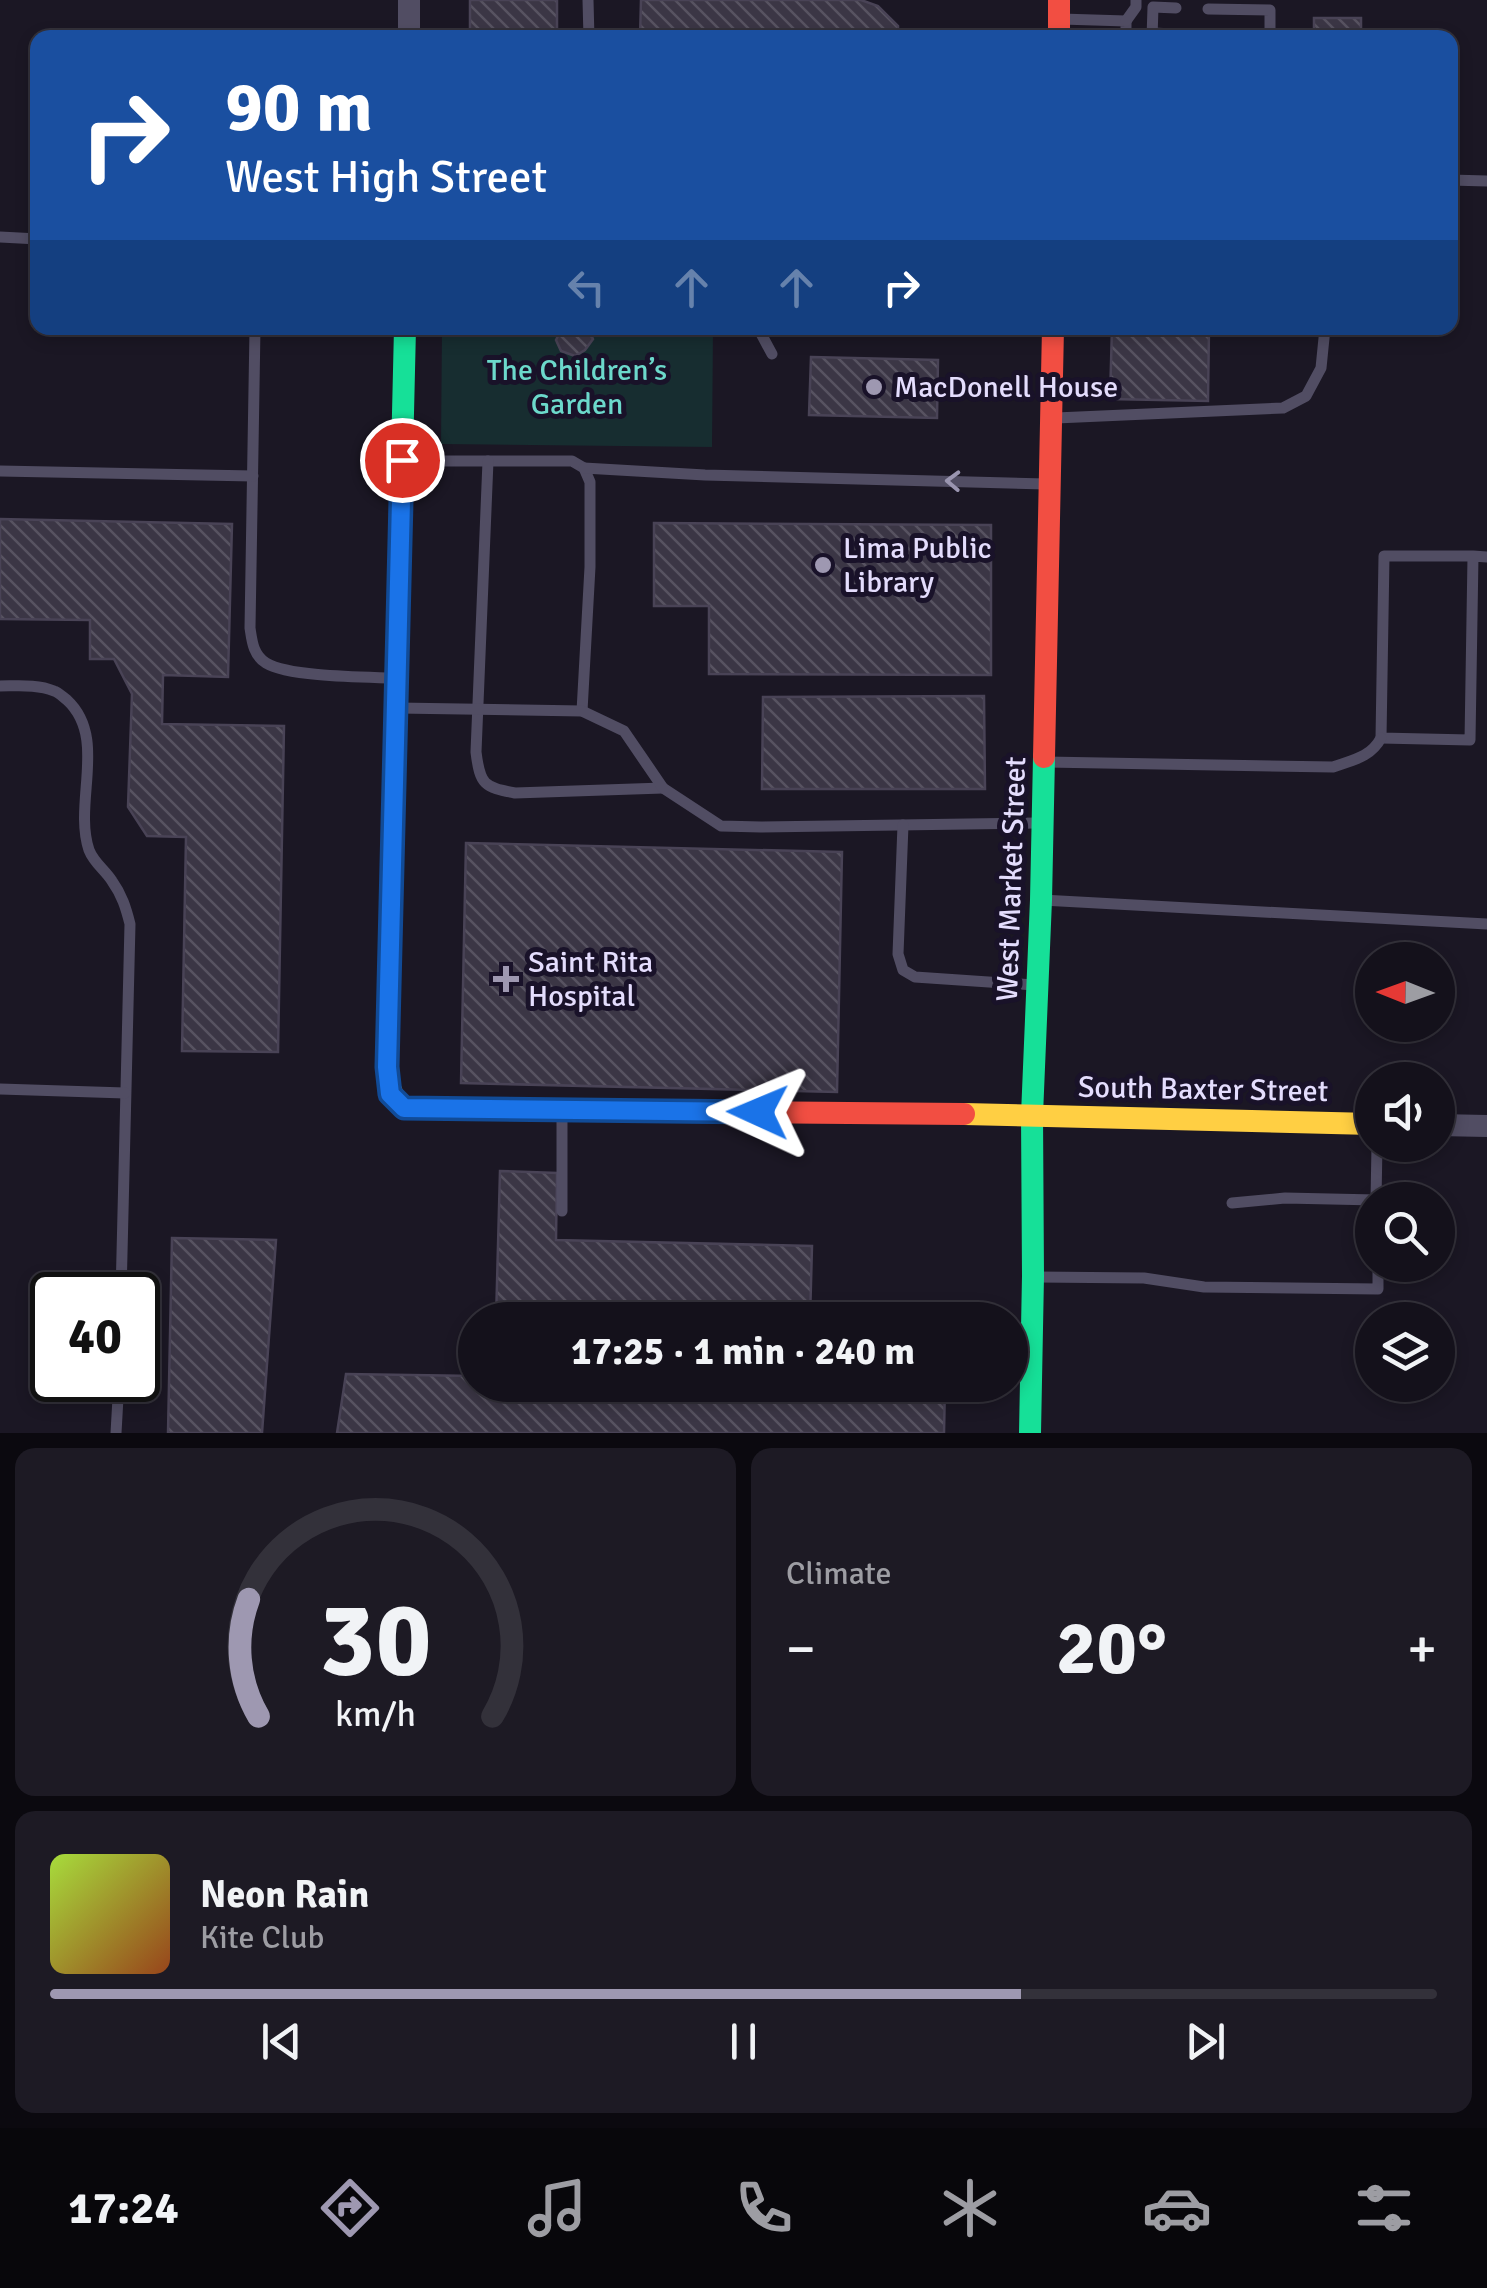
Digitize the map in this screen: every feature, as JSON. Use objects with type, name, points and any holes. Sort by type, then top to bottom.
[{"type":"street","points":[[409,30],[410,0]]},
{"type":"street","points":[[396,708],[405,335]]},
{"type":"street","name":"West Market Street","points":[[1030,1433],[1032,1115],[1042,900],[1053,335]]},
{"type":"street","name":"South Baxter Street","points":[[396,708],[387,1067],[390,1094],[404,1108],[1032,1115],[1355,1124]]},
{"type":"street","points":[[1455,1125],[1487,1126]]},
{"type":"lane","points":[[588,0],[589,30]]},
{"type":"lane","points":[[1126,30],[1126,21],[1136,3],[1176,8]]},
{"type":"lane","points":[[1208,9],[1236,4],[1270,10],[1270,30]]},
{"type":"lane","points":[[1152,30],[1153,7]]},
{"type":"lane","points":[[1059,19],[1126,21]]},
{"type":"lane","points":[[1458,180],[1487,181]]},
{"type":"lane","points":[[0,238],[30,239]]},
{"type":"lane","points":[[255,335],[250,628],[254,650],[265,662],[284,669],[396,678]]},
{"type":"lane","points":[[762,335],[772,354]]},
{"type":"lane","points":[[1051,418],[1284,408],[1306,396],[1321,368],[1324,335]]},
{"type":"lane","points":[[402,460],[572,461],[584,468],[706,474],[1050,484]]},
{"type":"lane","points":[[488,460],[478,774],[492,788],[515,793],[663,788]]},
{"type":"lane","points":[[582,710],[591,516],[590,482],[584,468]]},
{"type":"lane","points":[[0,471],[253,476]]},
{"type":"lane","points":[[1044,762],[1333,767],[1360,758],[1374,750],[1382,738],[1384,556],[1487,557]]},
{"type":"lane","points":[[1382,738],[1470,740],[1473,556]]},
{"type":"lane","points":[[0,686],[56,691],[78,710],[86,732],[84,820],[89,850],[124,901],[130,924],[121,1272]]},
{"type":"lane","points":[[396,708],[582,710],[624,731],[663,788],[720,826],[1043,823]]},
{"type":"lane","points":[[904,825],[898,954],[903,970],[915,977],[1038,985]]},
{"type":"lane","points":[[1042,900],[1487,924]]},
{"type":"lane","points":[[0,1089],[125,1093]]},
{"type":"lane","points":[[562,1110],[562,1211]]},
{"type":"lane","points":[[1232,1203],[1285,1198],[1355,1200]]},
{"type":"lane","points":[[1033,1276],[1144,1278],[1204,1287],[1378,1289],[1378,1282]]},
{"type":"lane","points":[[116,1433],[118,1402]]},
{"type":"green space","name":"The Children’s Garden","points":[[442,335],[713,335],[712,447],[441,444]]},
{"type":"building","points":[[470,0],[557,0],[557,30],[470,30]]},
{"type":"building","points":[[641,0],[861,0],[878,6],[898,26],[898,30],[640,30]]},
{"type":"building","points":[[1314,18],[1361,18],[1361,30],[1314,30]]},
{"type":"building","points":[[558,335],[591,335],[593,339],[575,356],[561,351],[556,340]]},
{"type":"building","points":[[1112,335],[1209,335],[1208,401],[1110,399]]},
{"type":"building","name":"MacDonell House","points":[[811,357],[938,360],[937,418],[809,415]]},
{"type":"building","points":[[0,519],[232,524],[228,677],[163,675],[162,724],[284,726],[278,1052],[182,1051],[186,837],[147,836],[128,807],[132,694],[114,659],[90,659],[90,620],[0,619]]},
{"type":"building","name":"Lima Public Library","points":[[654,523],[991,525],[991,675],[709,674],[709,606],[654,606]]},
{"type":"building","points":[[984,696],[985,789],[762,789],[763,697]]},
{"type":"building","points":[[466,843],[842,852],[837,1092],[461,1083]]},
{"type":"building","points":[[500,1171],[557,1173],[556,1240],[812,1246],[810,1302],[496,1302]]},
{"type":"building","points":[[172,1238],[276,1240],[262,1433],[168,1433]]},
{"type":"building","points":[[346,1374],[458,1376],[458,1402],[945,1402],[944,1433],[337,1433]]},
{"type":"traffic: fast","points":[[393,840],[405,335]]},
{"type":"traffic: fast","points":[[1030,1433],[1032,1115],[1044,757]]},
{"type":"traffic: slow","points":[[393,840],[387,1067],[391,1090],[399,1104],[404,1108],[635,1111]]},
{"type":"traffic: slow","points":[[964,1114],[1355,1124]]},
{"type":"traffic: jam","points":[[1059,0],[1059,30]]},
{"type":"traffic: jam","points":[[1044,757],[1053,335]]},
{"type":"traffic: jam","points":[[635,1111],[964,1114]]},
{"type":"place","name":"MacDonell House","points":[[874,387]]},
{"type":"place","name":"Lima Public Library","points":[[823,565]]},
{"type":"place","name":"Saint Rita Hospital","points":[[506,979]]},
{"type":"route","points":[[402,460],[387,1067],[390,1094],[404,1108],[758,1112]]}]
